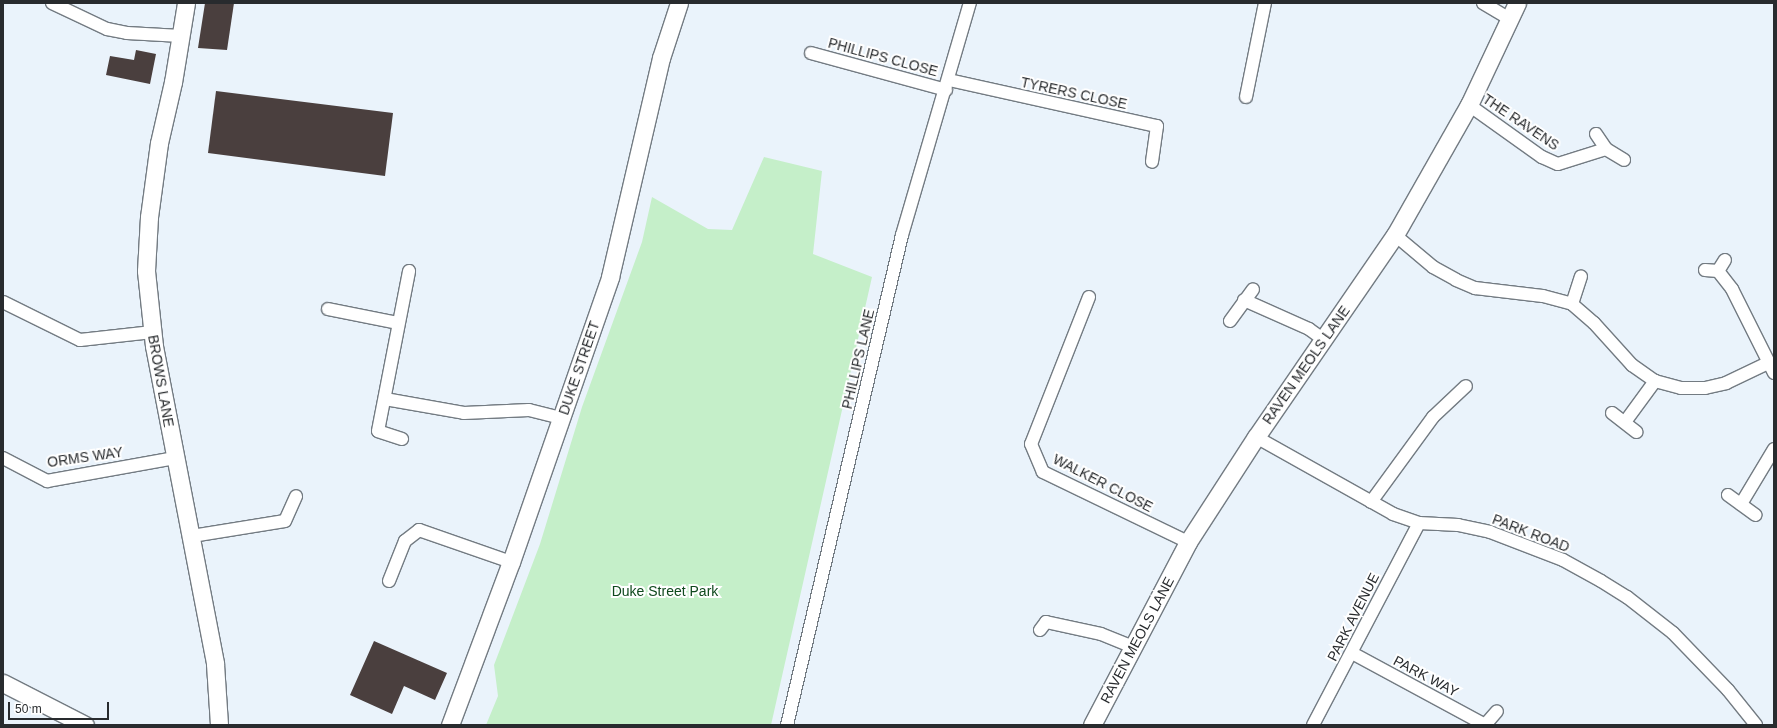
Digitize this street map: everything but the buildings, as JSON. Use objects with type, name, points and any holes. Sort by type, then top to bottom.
[{"type":"street","points":[[52,3],[107,29],[127,33],[181,36]]},
{"type":"street","name":"BROWS LANE","points":[[186,3],[181,36],[158,143],[149,217],[146,271],[153,332],[175,458],[192,536],[215,664],[219,725]]},
{"type":"street","name":"DUKE STREET","points":[[450,725],[511,562],[610,277],[661,58],[678,3]]},
{"type":"street","name":"PHILLIPS LANE","points":[[787,725],[902,235],[970,3]]},
{"type":"street","points":[[1246,97],[1265,3]]},
{"type":"street","points":[[1483,3],[1508,18]]},
{"type":"street","name":"RAVEN MEOLS LANE","points":[[1092,725],[1188,542],[1256,437],[1395,235],[1469,105],[1508,18],[1517,3]]},
{"type":"street","name":"PHILLIPS CLOSE","points":[[812,53],[947,85]]},
{"type":"street","name":"TYRERS CLOSE","points":[[947,85],[1157,126],[1152,162]]},
{"type":"street","name":"THE RAVENS","points":[[1469,105],[1542,157],[1558,164],[1606,149]]},
{"type":"street","points":[[1596,134],[1606,149],[1624,160]]},
{"type":"street","points":[[1395,235],[1434,267],[1456,280],[1475,288],[1543,296],[1572,304],[1594,323],[1632,365],[1655,381],[1681,388],[1705,388],[1726,383],[1771,368],[1753,327],[1732,289],[1718,271],[1705,270]]},
{"type":"street","points":[[1718,271],[1725,260]]},
{"type":"street","points":[[402,439],[378,431],[409,271]]},
{"type":"street","points":[[1572,304],[1582,276]]},
{"type":"street","points":[[1230,321],[1253,289]]},
{"type":"street","name":"WALKER CLOSE","points":[[1089,297],[1031,444],[1043,472],[1188,542]]},
{"type":"street","points":[[1244,300],[1309,328],[1324,340]]},
{"type":"street","points":[[3,302],[80,340],[153,332]]},
{"type":"street","points":[[328,309],[398,322]]},
{"type":"street","points":[[1625,422],[1655,381]]},
{"type":"street","points":[[1371,502],[1433,417],[1466,386]]},
{"type":"street","points":[[385,399],[464,413],[528,410],[562,418]]},
{"type":"street","points":[[1612,413],[1636,432]]},
{"type":"street","name":"PARK ROAD","points":[[1256,437],[1371,502],[1418,523],[1458,525],[1490,532],[1563,560],[1601,581],[1627,597],[1679,638],[1728,690],[1756,725]]},
{"type":"street","points":[[1742,504],[1774,449]]},
{"type":"street","name":"ORMS WAY","points":[[3,458],[47,481],[175,458]]},
{"type":"street","points":[[1728,494],[1756,515]]},
{"type":"street","points":[[192,536],[285,521],[296,496]]},
{"type":"street","name":"PARK AVENUE","points":[[1313,725],[1352,653],[1418,523]]},
{"type":"street","points":[[389,581],[405,541],[419,530],[511,562]]},
{"type":"street","points":[[1040,630],[1046,622],[1101,634],[1134,647]]},
{"type":"street","name":"PARK WAY","points":[[1352,653],[1485,725],[1497,711]]},
{"type":"street","points":[[3,683],[85,725]]},
{"type":"green space","name":"Duke Street Park","points":[[764,157],[822,171],[813,254],[872,277],[771,725],[486,725],[498,696],[494,665],[540,544],[582,407],[642,242],[652,197],[708,229],[732,230]]}]
